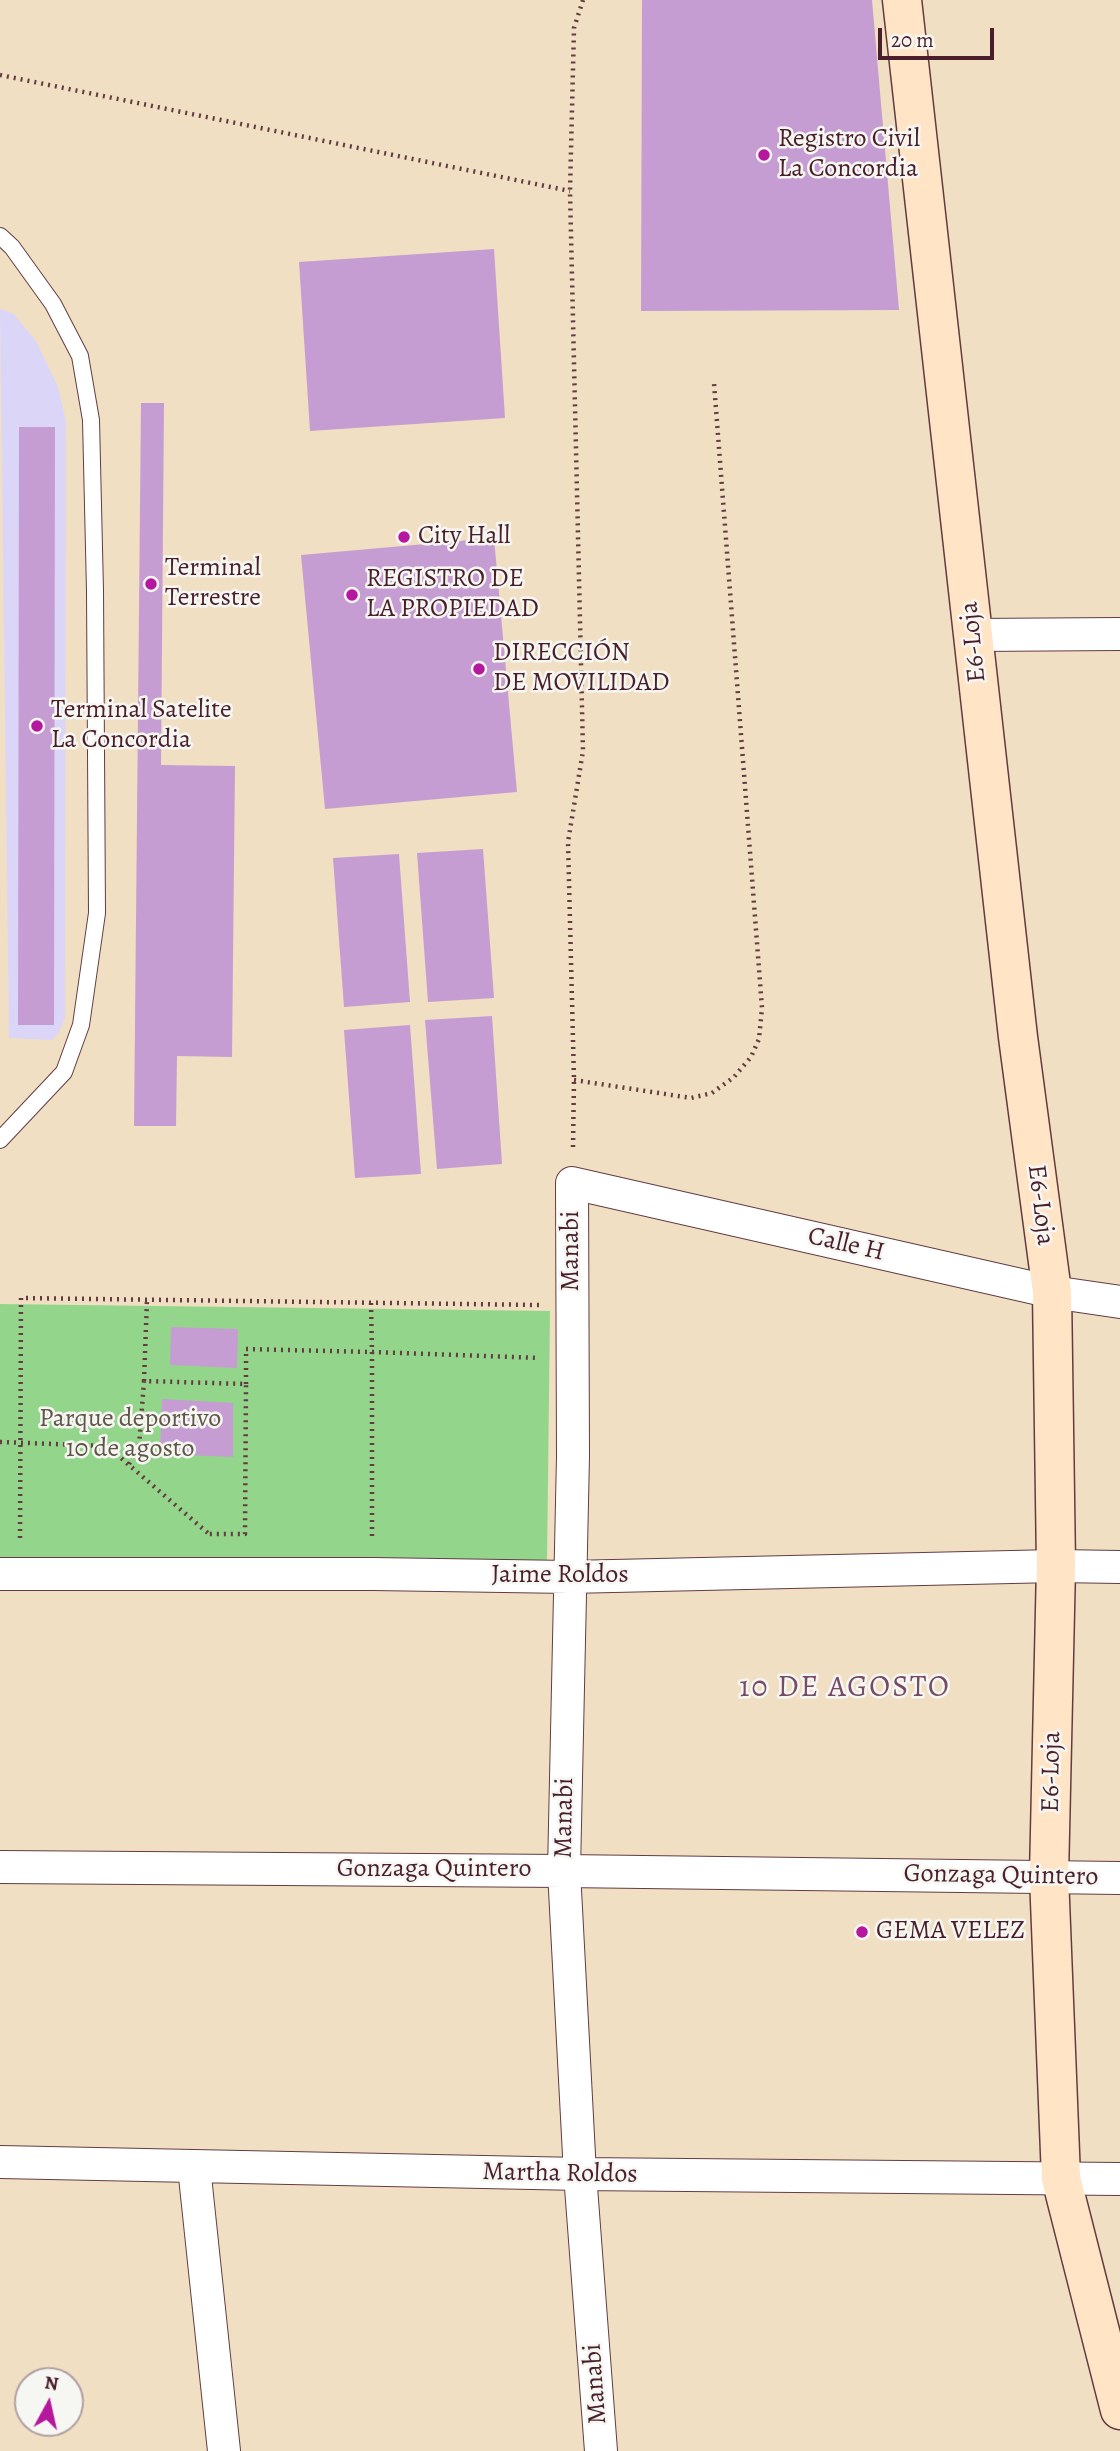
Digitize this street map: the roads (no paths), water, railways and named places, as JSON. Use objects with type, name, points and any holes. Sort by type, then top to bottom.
[{"type":"main road","name":"E6-Loja","points":[[902,0],[1018,1037],[1052,1292],[1056,1566],[1049,1876],[1060,2178],[1120,2410]]},
{"type":"street","points":[[973,635],[1120,634]]},
{"type":"street","name":"Calle H","points":[[572,1183],[1052,1292],[1120,1302]]},
{"type":"street","name":"Manabi","points":[[572,1183],[573,1456],[564,1871],[579,2174],[601,2451]]},
{"type":"street","name":"Jaime Roldos","points":[[0,1574],[569,1577],[1056,1566],[1120,1567]]},
{"type":"street","name":"Gonzaga Quintero","points":[[0,1867],[1120,1878]]},
{"type":"street","name":"Martha Roldos","points":[[0,2162],[579,2174],[1120,2179]]},
{"type":"street","points":[[194,2167],[224,2451]]},
{"type":"lane","points":[[0,236],[12,247],[53,304],[79,356],[91,420],[97,914],[81,1025],[64,1072],[0,1140]]},
{"type":"place","name":"Registro Civil La Concordia","points":[[764,155]]},
{"type":"place","name":"City Hall","points":[[404,537]]},
{"type":"place","name":"Terminal Terrestre","points":[[151,584]]},
{"type":"place","name":"REGISTRO DE LA PROPIEDAD","points":[[352,595]]},
{"type":"place","name":"DIRECCIÓN DE MOVILIDAD","points":[[479,669]]},
{"type":"place","name":"Terminal Satelite La Concordia","points":[[37,726]]},
{"type":"place","name":"GEMA VELEZ","points":[[862,1932]]},
{"type":"district","name":"10 DE AGOSTO","points":[[845,1689]]},
{"type":"park label","name":"Parque deportivo 10 de agosto","points":[[130,1435]]}]
